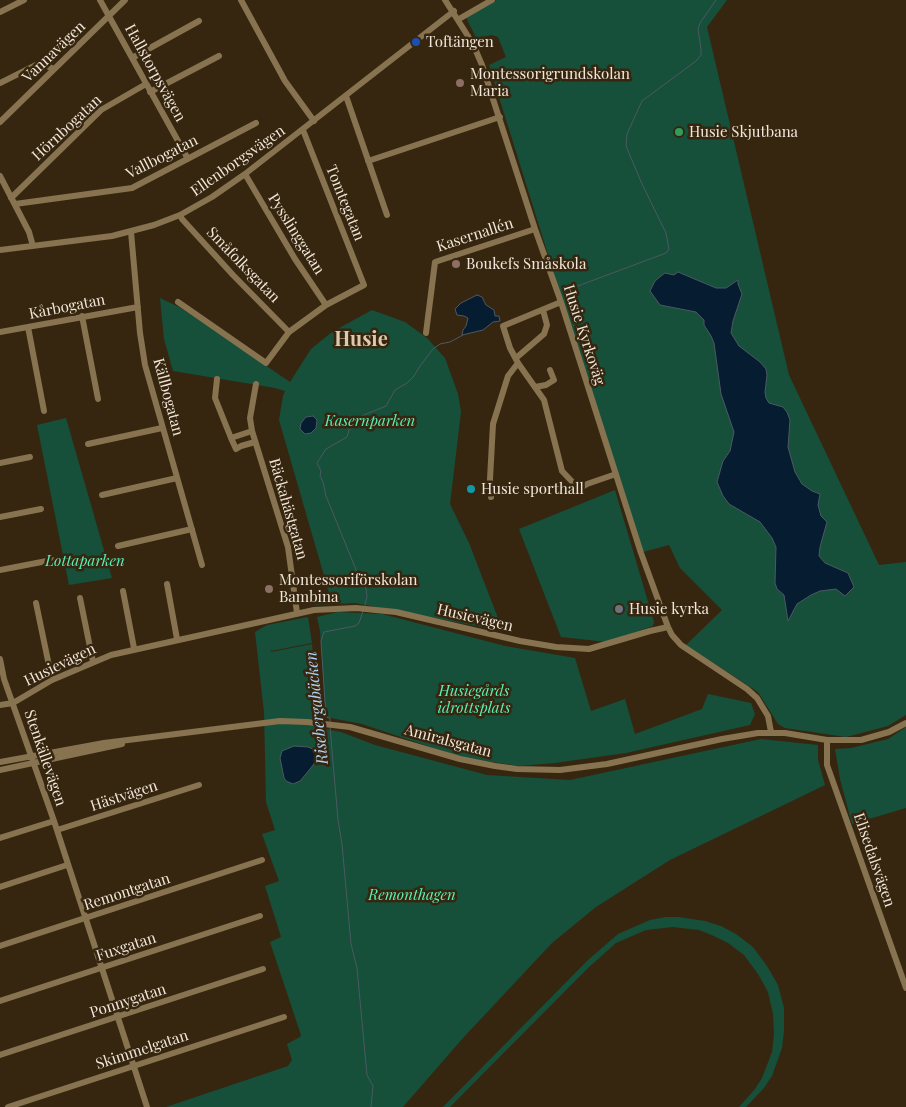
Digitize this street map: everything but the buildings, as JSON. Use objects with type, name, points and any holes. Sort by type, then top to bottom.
[{"type":"street","points":[[0,12],[24,0]]},
{"type":"street","name":"Hallstorpsvägen","points":[[100,0],[188,159]]},
{"type":"street","name":"Vannavägen","points":[[0,122],[125,0]]},
{"type":"street","points":[[241,0],[285,81],[314,121]]},
{"type":"street","name":"Husie Kyrkoväg","points":[[445,0],[459,19],[479,56],[535,229],[561,302],[641,553],[668,627]]},
{"type":"street","points":[[459,19],[492,0]]},
{"type":"street","name":"Ellenborgsvägen","points":[[0,250],[131,232],[180,215],[212,197],[245,174],[454,11]]},
{"type":"street","points":[[132,58],[199,21]]},
{"type":"street","points":[[150,92],[219,56]]},
{"type":"street","points":[[0,84],[40,64],[54,69]]},
{"type":"street","name":"Hörnbogatan","points":[[13,201],[101,110],[146,84]]},
{"type":"street","points":[[346,96],[387,215]]},
{"type":"street","points":[[368,161],[500,117]]},
{"type":"street","name":"Vallbogatan","points":[[13,201],[132,188],[256,123]]},
{"type":"street","name":"Tomtegatan","points":[[303,130],[364,285],[326,305]]},
{"type":"street","name":"Pysslinggatan","points":[[245,174],[295,258],[326,305]]},
{"type":"street","points":[[0,176],[29,232],[33,246]]},
{"type":"street","name":"Småfolksgatan","points":[[180,215],[233,275],[289,332]]},
{"type":"street","name":"Kasernallén","points":[[426,333],[435,262],[535,229]]},
{"type":"street","name":"Källbogatan","points":[[131,232],[145,365],[202,564]]},
{"type":"street","points":[[178,302],[266,363],[289,332],[326,305]]},
{"type":"street","points":[[561,302],[503,326],[510,348],[544,400],[562,471],[579,489],[587,484],[616,474]]},
{"type":"street","name":"Kårbogatan","points":[[0,332],[138,307]]},
{"type":"street","points":[[492,497],[490,479],[493,424],[508,376],[517,360],[544,334],[547,325],[543,310]]},
{"type":"street","points":[[82,316],[98,399]]},
{"type":"street","points":[[28,327],[44,411]]},
{"type":"street","points":[[535,387],[546,385],[554,380],[550,370]]},
{"type":"street","points":[[217,379],[215,398],[231,438],[252,431]]},
{"type":"street","name":"Bäckahästgatan","points":[[256,384],[250,418],[252,431],[288,547],[297,613]]},
{"type":"street","points":[[88,444],[162,428]]},
{"type":"street","name":"Bäckahästgatan","points":[[231,438],[236,449],[255,442]]},
{"type":"street","points":[[0,463],[30,457]]},
{"type":"street","points":[[102,495],[177,478]]},
{"type":"street","points":[[0,517],[41,509]]},
{"type":"street","points":[[118,546],[192,529]]},
{"type":"street","points":[[0,570],[52,560]]},
{"type":"street","points":[[167,584],[177,639]]},
{"type":"street","points":[[123,591],[134,648]]},
{"type":"street","points":[[80,598],[93,662]]},
{"type":"street","points":[[36,603],[52,680]]},
{"type":"street","name":"Husievägen","points":[[0,705],[12,703],[52,680],[93,662],[134,648],[297,613],[332,608],[396,612],[506,638],[560,647],[589,649],[668,627]]},
{"type":"street","points":[[668,627],[681,645],[747,689],[757,698],[768,716],[772,732],[828,740],[860,740],[889,732],[906,723]]},
{"type":"street","name":"Stenkällevägen","points":[[0,659],[12,703],[32,756],[68,865]]},
{"type":"street","name":"Amiralsgatan","points":[[0,762],[104,743],[280,721],[336,725],[371,732],[460,759],[494,766],[539,770],[560,770],[607,764],[722,739],[772,732]]},
{"type":"street","name":"Amiralsgatan","points":[[0,770],[148,738]]},
{"type":"street","name":"Elisedalsvägen","points":[[828,740],[827,765],[906,988]]},
{"type":"street","name":"Hästvägen","points":[[57,830],[199,785]]},
{"type":"street","points":[[0,838],[54,821]]},
{"type":"street","name":"Remontgatan","points":[[0,946],[262,860]]},
{"type":"street","points":[[0,887],[68,865],[146,1107]]},
{"type":"street","name":"Fuxgatan","points":[[0,1001],[260,916]]},
{"type":"street","name":"Ponnygatan","points":[[0,1055],[263,969]]},
{"type":"street","name":"Skimmelgatan","points":[[8,1107],[284,1017]]},
{"type":"green space","points":[[497,0],[727,0],[707,27],[789,375],[879,565],[906,562],[906,715],[888,726],[846,737],[785,728],[778,724],[758,692],[686,645],[722,610],[680,568],[669,545],[643,552],[611,457],[489,65],[506,57],[498,37],[492,35],[476,38],[466,17]]},
{"type":"green space","name":"Kasernparken","points":[[160,298],[181,308],[290,382],[311,349],[332,332],[372,310],[405,322],[427,338],[445,358],[458,394],[461,412],[450,504],[469,543],[503,631],[355,603],[315,605],[329,593],[279,420],[285,391],[173,371],[164,339]]},
{"type":"green space","name":"Lottaparken","points":[[66,418],[112,578],[69,585],[37,425]]},
{"type":"green space","points":[[615,490],[654,622],[653,626],[607,642],[561,637],[519,529]]},
{"type":"green space","name":"Husiegårds idrottsplats","points":[[338,612],[382,614],[505,646],[575,658],[591,711],[625,699],[635,734],[702,709],[708,694],[751,703],[755,714],[750,725],[626,753],[519,766],[460,757],[362,724],[326,717],[320,631],[317,617]]},
{"type":"green space","name":"Remonthagen","points":[[308,617],[312,643],[271,651],[270,648],[271,652],[312,644],[320,728],[341,732],[375,745],[487,775],[570,780],[761,739],[818,745],[818,760],[825,785],[670,860],[596,907],[552,943],[463,1038],[403,1107],[166,1107],[288,1066],[292,1060],[287,1044],[301,1035],[270,942],[281,937],[265,886],[279,881],[262,834],[275,830],[266,802],[264,712],[255,632],[267,625]]},
{"type":"green space","points":[[906,727],[906,808],[852,824],[840,779],[835,749],[851,748],[888,739]]},
{"type":"green space","points":[[666,917],[705,921],[721,926],[736,934],[753,947],[778,985],[784,1008],[782,1048],[772,1076],[764,1088],[746,1107],[739,1107],[762,1078],[772,1052],[774,1035],[773,1014],[768,992],[744,955],[728,943],[699,930],[673,927],[646,930],[616,943],[588,968],[450,1107],[443,1107],[588,960],[618,934],[650,920]]},
{"type":"water","points":[[678,272],[716,288],[726,288],[738,280],[742,294],[731,333],[739,346],[766,369],[766,398],[769,403],[783,407],[790,420],[788,447],[795,472],[802,484],[820,494],[818,505],[821,516],[827,522],[819,556],[825,563],[848,573],[854,587],[845,596],[836,589],[820,591],[811,595],[797,604],[788,621],[784,595],[777,589],[775,583],[776,547],[772,538],[760,522],[729,504],[717,482],[723,461],[730,451],[734,432],[721,394],[714,343],[704,325],[704,320],[696,312],[660,305],[650,291],[655,281],[665,273],[674,275]]},
{"type":"water","points":[[477,295],[482,297],[486,305],[494,310],[495,316],[499,316],[500,321],[493,322],[483,330],[462,335],[468,318],[457,315],[455,309],[461,303]]},
{"type":"water","points":[[313,416],[317,420],[316,428],[311,433],[305,434],[300,429],[301,423],[306,417]]},
{"type":"water","points":[[294,746],[313,749],[316,757],[314,764],[306,774],[300,781],[293,784],[284,778],[280,758],[282,751]]},
{"type":"waterway","name":"Risebergabäcken","points":[[567,290],[666,253],[669,249],[666,233],[626,146],[627,134],[642,101],[696,61],[701,55],[698,29],[716,0]]},
{"type":"waterway","name":"Risebergabäcken","points":[[365,605],[366,589],[359,577],[326,496],[320,476],[321,471],[317,463],[326,449],[347,437],[349,430],[355,425],[359,417],[386,406],[395,390],[414,376],[433,349],[440,344],[450,342],[463,335]]},
{"type":"waterway","name":"Risebergabäcken","points":[[330,723],[330,718],[326,717],[321,641],[324,632],[355,626],[359,623],[363,611]]},
{"type":"waterway","name":"Risebergabäcken","points":[[330,727],[351,944],[357,968],[367,1075],[373,1086],[371,1107]]},
{"type":"place","name":"Toftängen","points":[[416,42]]},
{"type":"place","name":"Montessorigrundskolan Maria","points":[[460,83]]},
{"type":"place","name":"Husie Skjutbana","points":[[679,132]]},
{"type":"place","name":"Boukefs Småskola","points":[[456,264]]},
{"type":"place","name":"Husie sporthall","points":[[471,489]]},
{"type":"place","name":"Montessoriförskolan Bambina","points":[[269,589]]},
{"type":"place","name":"Husie kyrka","points":[[619,609]]},
{"type":"district","name":"Husie","points":[[361,340]]}]
